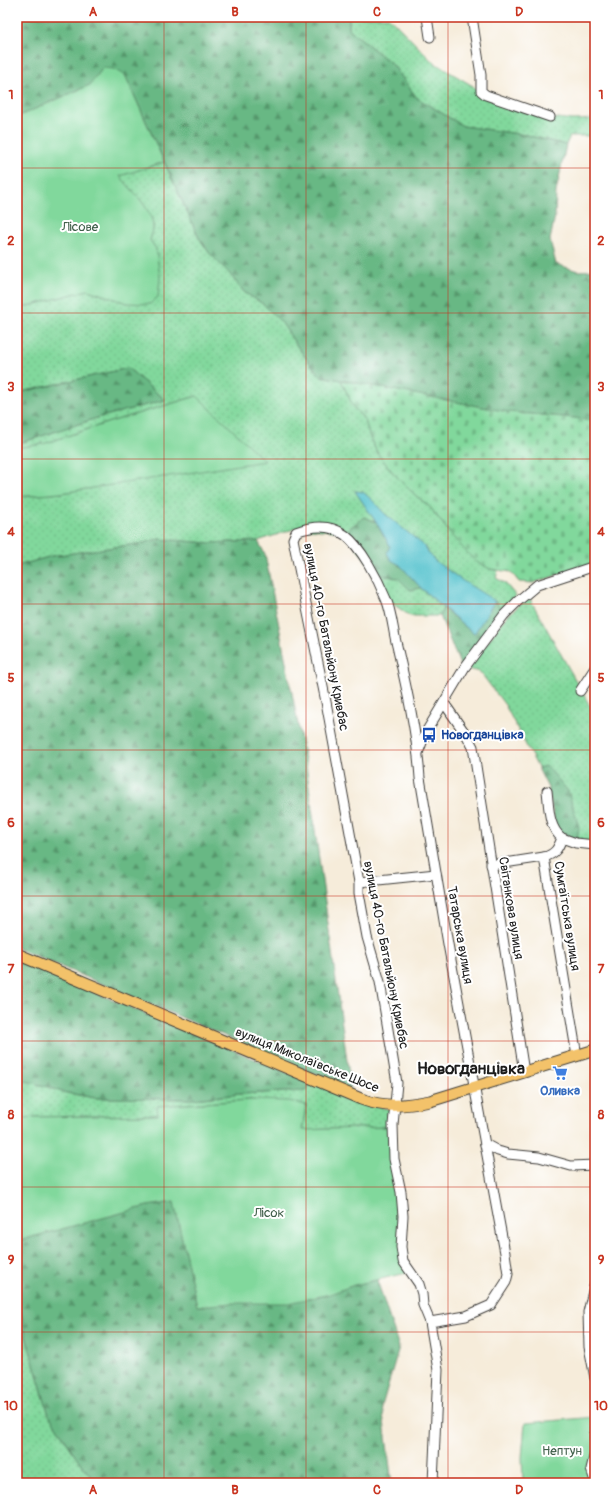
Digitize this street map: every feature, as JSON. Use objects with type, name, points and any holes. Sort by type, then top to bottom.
[{"type":"main road","name":"вулиця Миколаївське Шосе","points":[[17,954],[361,1099],[385,1106],[412,1105],[430,1101],[595,1050]]},
{"type":"street","points":[[426,17],[430,37]]},
{"type":"street","points":[[472,17],[481,75],[481,90],[486,95],[550,117]]},
{"type":"street","name":"Татарська вулиця","points":[[326,527],[344,534],[352,541],[367,562],[386,599],[401,662],[418,753],[420,778],[436,874],[508,1274],[506,1282],[491,1304],[466,1316],[430,1322]]},
{"type":"street","name":"вулиця 40-го Батальйону Кривбас","points":[[326,527],[296,532],[293,539],[326,702],[359,882],[359,894],[367,936],[380,982],[396,1083],[393,1125],[394,1159],[401,1192],[403,1216],[401,1247],[403,1261],[418,1284],[423,1305],[430,1322],[438,1370],[433,1483]]},
{"type":"street","points":[[418,753],[426,732],[465,667],[504,615],[518,601],[538,585],[595,566]]},
{"type":"street","points":[[580,691],[595,668]]},
{"type":"street","name":"Світанкова вулиця","points":[[444,703],[473,747],[490,865],[524,1072]]},
{"type":"street","points":[[547,790],[549,812],[553,829],[562,838],[576,843],[595,845]]},
{"type":"street","name":"Сумгаїтська вулиця","points":[[562,838],[559,847],[553,854],[544,857],[577,1056]]},
{"type":"street","points":[[490,865],[544,857]]},
{"type":"street","points":[[359,882],[436,874]]},
{"type":"street","points":[[485,1144],[498,1151],[508,1154],[539,1157],[571,1166],[595,1165]]},
{"type":"street","points":[[595,1283],[588,1312],[589,1347],[595,1378]]},
{"type":"street","points":[[595,1428],[595,1439]]},
{"type":"street","points":[[595,1453],[592,1469],[595,1481]]},
{"type":"green space","points":[[17,17],[349,17],[349,29],[393,65],[417,98],[463,126],[526,135],[566,145],[556,192],[555,216],[550,240],[556,264],[578,271],[595,270],[595,420],[508,412],[320,376],[299,349],[282,323],[263,304],[244,292],[229,273],[210,254],[198,236],[125,75],[103,68],[90,85],[17,117]]},
{"type":"green space","points":[[349,17],[389,17],[433,62],[473,86],[485,97],[552,120],[558,118],[573,120],[595,119],[595,136],[570,136],[566,145],[526,135],[463,126],[417,98],[393,65],[349,29]]},
{"type":"green space","name":"Лісове","points":[[103,68],[113,69],[125,75],[164,162],[120,176],[146,208],[153,223],[153,230],[150,240],[156,249],[160,277],[158,297],[150,304],[127,303],[88,290],[17,309],[17,117],[90,85]]},
{"type":"green space","points":[[164,162],[198,236],[210,254],[229,273],[244,292],[263,304],[282,323],[299,349],[320,376],[341,380],[353,406],[365,420],[370,438],[378,454],[395,475],[414,494],[430,507],[452,536],[490,569],[498,571],[496,578],[505,583],[516,596],[503,612],[435,561],[422,544],[385,514],[363,492],[355,491],[376,522],[364,517],[345,532],[297,528],[258,541],[209,543],[159,539],[144,543],[52,556],[17,566],[17,497],[61,493],[124,482],[197,396],[43,444],[17,448],[17,444],[97,418],[165,400],[128,368],[17,393],[17,309],[88,290],[127,303],[156,249],[150,240],[153,230],[153,223],[150,216],[136,194],[119,176]]},
{"type":"green space","points":[[128,368],[165,400],[97,418],[17,444],[17,393]]},
{"type":"green space","points":[[341,380],[508,412],[595,420],[595,563],[533,583],[519,582],[511,572],[490,569],[475,561],[452,536],[430,507],[414,494],[395,475],[378,454],[370,438],[365,420],[353,406]]},
{"type":"green space","points":[[197,396],[265,461],[61,493],[17,497],[17,448],[43,444]]},
{"type":"green space","points":[[364,517],[376,522],[390,546],[391,560],[400,565],[421,588],[410,590],[398,578],[376,574],[345,532]]},
{"type":"green space","points":[[159,539],[209,543],[258,541],[265,554],[306,765],[351,1089],[17,948],[17,566],[52,556],[144,543]]},
{"type":"green space","points":[[376,574],[398,578],[410,590],[421,588],[443,608],[440,616],[410,616],[390,602]]},
{"type":"green space","points":[[529,597],[595,715],[595,842],[577,840],[547,767],[538,768],[505,705],[480,672],[468,669],[506,617]]},
{"type":"green space","points":[[495,601],[503,612],[461,667],[440,616],[443,608],[474,634]]},
{"type":"green space","points":[[547,766],[568,791],[579,827],[577,840],[564,836],[556,829],[548,788],[538,768]]},
{"type":"green space","points":[[17,960],[312,1083],[306,1091],[240,1094],[193,1099],[95,1098],[62,1092],[22,1080],[17,1072]]},
{"type":"green space","points":[[17,1072],[23,1080],[62,1092],[95,1098],[193,1099],[240,1094],[305,1091],[312,1083],[393,1111],[388,1127],[302,1130],[306,1105],[250,1100],[158,1106],[158,1115],[34,1117],[17,1119]]},
{"type":"green space","name":"Лісок","points":[[250,1100],[289,1101],[306,1105],[302,1130],[388,1127],[398,1192],[407,1273],[354,1285],[330,1294],[288,1303],[232,1303],[197,1306],[174,1202],[147,1206],[17,1241],[17,1119],[34,1117],[158,1115],[157,1106]]},
{"type":"green space","points":[[174,1202],[197,1306],[330,1294],[354,1285],[377,1280],[399,1347],[382,1406],[392,1483],[96,1483],[81,1464],[49,1415],[27,1340],[17,1296],[17,1241],[147,1206]]},
{"type":"green space","points":[[17,1296],[27,1340],[49,1415],[81,1464],[96,1483],[17,1483]]},
{"type":"green space","name":"Нептун","points":[[595,1417],[595,1483],[523,1483],[522,1457],[525,1423]]},
{"type":"water","points":[[355,491],[363,492],[385,514],[422,544],[435,561],[495,601],[474,634],[421,588],[400,565],[391,560],[387,553],[390,546]]},
{"type":"place","name":"Новогданцівка","points":[[429,735]]},
{"type":"place","name":"Оливка","points":[[560,1073]]},
{"type":"district","name":"Новогданцівка","points":[[471,1068]]}]
